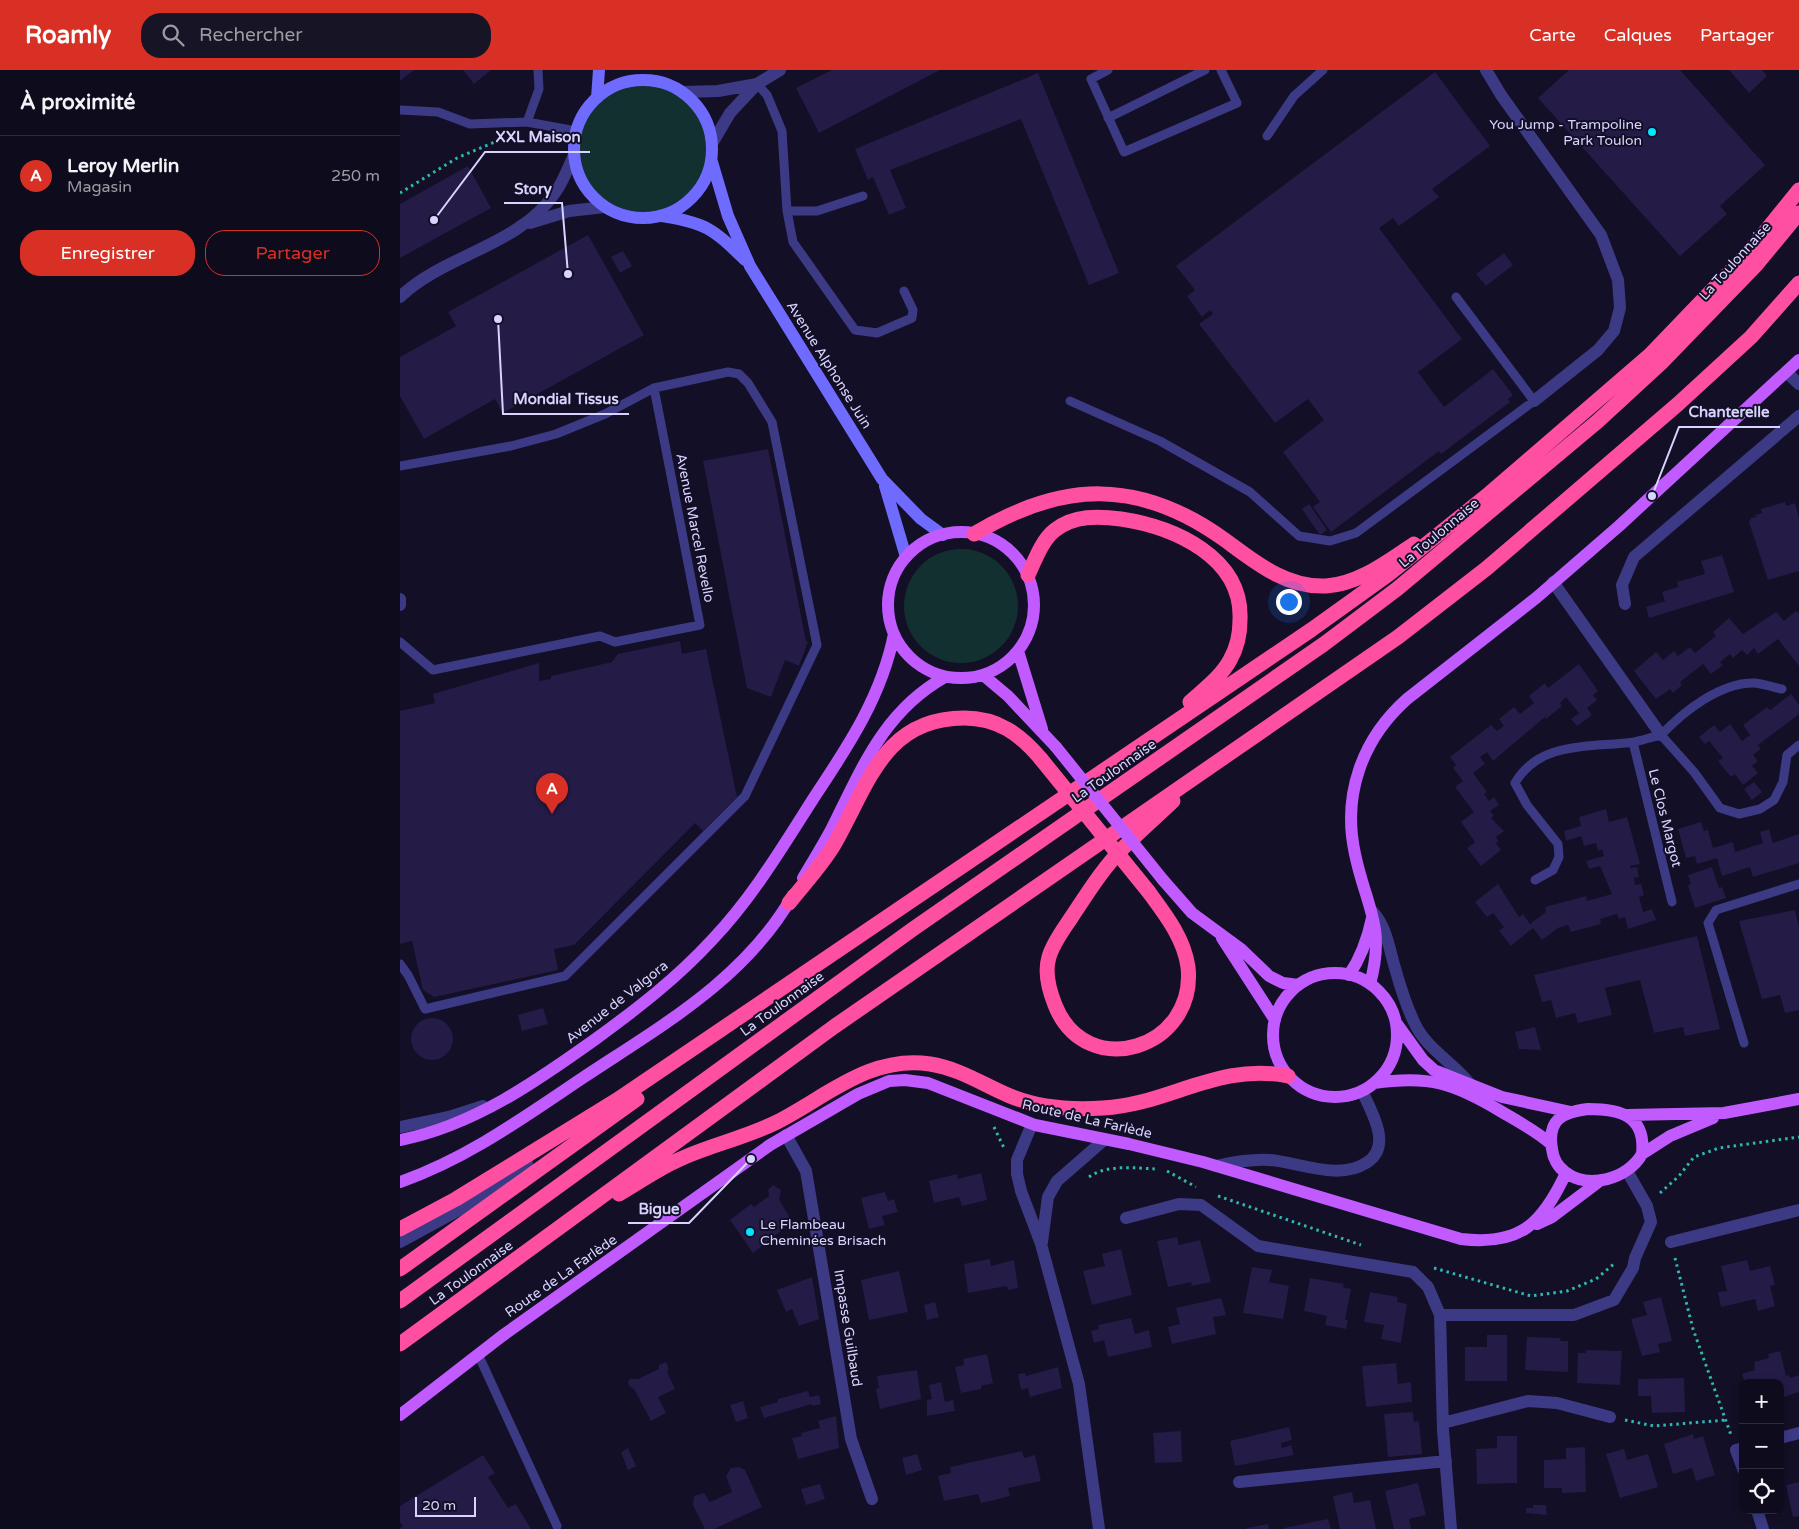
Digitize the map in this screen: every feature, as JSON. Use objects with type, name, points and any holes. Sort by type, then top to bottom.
[{"type":"highway","points":[[400,1229],[456,1199],[617,1100],[902,908],[1156,733],[1311,630],[1390,574],[1490,494],[1650,355],[1748,253],[1799,190]]},
{"type":"highway","name":"La Toulonnaise","points":[[400,1301],[913,929],[1284,672],[1397,589],[1598,421],[1661,363],[1756,265],[1799,213]]},
{"type":"highway","name":"La Toulonnaise","points":[[400,1344],[835,1026],[1398,637],[1487,568],[1678,404],[1751,337],[1799,283]]},
{"type":"highway","points":[[974,534],[1038,502],[1059,496],[1107,493],[1148,502],[1181,514],[1223,538],[1269,571],[1307,585],[1326,586],[1344,583],[1379,567],[1490,494]]},
{"type":"highway","points":[[1028,575],[1046,539],[1055,530],[1068,523],[1095,517],[1148,524],[1178,535],[1205,550],[1226,571],[1233,585],[1241,612],[1236,648],[1219,675],[1156,733]]},
{"type":"highway","points":[[789,903],[834,845],[878,764],[896,742],[918,726],[961,718],[989,720],[1002,725],[1018,735],[1041,759],[1148,891],[1169,919],[1185,954],[1188,978],[1184,999],[1174,1022],[1148,1043],[1128,1049],[1098,1046],[1089,1043],[1074,1032],[1056,1010],[1048,982],[1049,956],[1075,912],[1116,855],[1198,775]]},
{"type":"highway","points":[[400,1269],[902,908]]},
{"type":"highway","points":[[541,1242],[676,1160],[777,1122],[841,1085],[881,1067],[911,1063],[930,1064],[952,1070],[1023,1100],[1080,1109],[1114,1107],[1137,1103],[1204,1081],[1230,1076],[1253,1073],[1288,1076]]},
{"type":"main road","points":[[597,98],[599,70]]},
{"type":"main road","points":[[638,70],[654,80]]},
{"type":"main road","points":[[639,80],[654,80],[669,84],[682,92],[703,114],[712,142],[712,162],[706,180],[694,196],[680,208],[662,216],[642,218],[623,215],[605,207],[590,193],[582,182],[574,155],[576,131],[584,113],[609,88],[639,80]]},
{"type":"main road","name":"Avenue Alphonse Juin","points":[[712,162],[728,216],[750,266],[882,479],[920,519],[943,535]]},
{"type":"main road","name":"Avenue Alphonse Juin","points":[[662,216],[704,225],[726,242],[750,266]]},
{"type":"main road","points":[[1370,984],[1376,957],[1377,935],[1355,853],[1351,824],[1352,792],[1356,776],[1373,739],[1400,705],[1553,582],[1619,526],[1799,360]]},
{"type":"main road","name":"Avenue Alphonse Juin","points":[[882,479],[906,557]]},
{"type":"main road","points":[[958,532],[974,534],[991,539],[1006,548],[1018,560],[1028,575],[1033,595],[1033,615],[1028,634],[1018,652],[1002,666],[983,675],[964,678],[945,677],[928,671],[902,649],[894,634],[889,618],[889,594],[897,570],[906,557],[923,543],[943,535],[958,532]]},
{"type":"main road","name":"Avenue de Valgora","points":[[400,1140],[429,1133],[461,1121],[502,1100],[564,1062],[652,997],[712,940],[767,872],[844,751],[869,708],[888,662],[894,634]]},
{"type":"main road","points":[[1018,652],[1043,732]]},
{"type":"main road","points":[[983,675],[1043,732],[1183,905],[1242,949],[1269,976],[1283,983],[1298,985]]},
{"type":"main road","points":[[400,1182],[422,1174],[474,1148],[521,1119],[697,1002],[740,964],[772,928],[789,903],[881,734],[907,703],[929,686],[945,677]]},
{"type":"main road","points":[[1349,975],[1369,930],[1372,912]]},
{"type":"main road","points":[[1221,935],[1275,1020]]},
{"type":"main road","points":[[1337,973],[1358,977],[1370,984],[1389,1004],[1396,1024],[1397,1045],[1390,1064],[1374,1083],[1362,1091],[1342,1097],[1322,1096],[1304,1089],[1288,1076],[1277,1059],[1274,1046],[1275,1020],[1283,1001],[1298,985],[1316,976],[1337,973]]},
{"type":"main road","points":[[1396,1024],[1428,1065],[1470,1084],[1518,1101],[1571,1112],[1601,1109],[1628,1115],[1724,1113],[1799,1099]]},
{"type":"main road","points":[[1374,1083],[1414,1079],[1452,1086],[1483,1100],[1551,1144]]},
{"type":"main road","name":"Route de La Farlède","points":[[400,1415],[478,1354],[786,1135],[858,1094],[889,1081],[904,1080],[940,1086],[999,1112],[1032,1124],[1129,1144],[1216,1166],[1462,1239],[1502,1239],[1518,1234],[1552,1217],[1601,1180]]},
{"type":"main road","points":[[1571,1112],[1558,1120],[1552,1127],[1551,1144],[1556,1161],[1566,1173],[1583,1180],[1601,1180],[1614,1177],[1638,1161],[1642,1154],[1677,1133],[1724,1113]]},
{"type":"main road","points":[[1628,1115],[1639,1129],[1642,1154]]},
{"type":"main road","name":"Route de La Farlède","points":[[1533,1225],[1549,1205],[1566,1173]]},
{"type":"street","points":[[712,142],[730,113],[756,84],[780,70]]},
{"type":"street","points":[[1486,70],[1501,96],[1601,235],[1618,280],[1620,308],[1614,330],[1598,350],[1534,401]]},
{"type":"street","points":[[682,92],[718,91],[756,84]]},
{"type":"street","points":[[400,298],[430,275],[518,228],[535,216],[555,193],[574,155]]},
{"type":"street","points":[[518,228],[569,211],[605,207]]},
{"type":"street","points":[[1786,372],[1799,384]]},
{"type":"street","points":[[1625,604],[1622,585],[1634,558],[1799,416]]},
{"type":"street","points":[[1553,582],[1661,735]]},
{"type":"street","points":[[400,599],[400,606]]},
{"type":"street","points":[[1372,912],[1381,922],[1386,933],[1402,989],[1417,1028],[1434,1050],[1460,1071],[1470,1084]]},
{"type":"street","points":[[1216,1166],[1253,1160],[1343,1171],[1361,1167],[1374,1158],[1379,1151],[1380,1142],[1375,1121],[1362,1091]]},
{"type":"street","points":[[400,1127],[449,1117],[502,1100]]},
{"type":"street","points":[[400,1242],[459,1210],[617,1100]]},
{"type":"street","points":[[1032,1124],[1017,1160],[1017,1174],[1021,1191],[1041,1244],[1079,1384],[1099,1529]]},
{"type":"street","name":"Impasse Guilbaud","points":[[786,1135],[806,1171],[851,1439],[872,1499]]},
{"type":"street","points":[[1041,1244],[1048,1197],[1058,1181],[1104,1140]]},
{"type":"street","points":[[1440,1315],[1574,1315],[1614,1300],[1633,1268],[1635,1258],[1651,1222],[1647,1206],[1627,1170]]},
{"type":"street","points":[[1126,1218],[1179,1204],[1201,1205],[1258,1246],[1413,1272],[1428,1287],[1440,1315],[1443,1423],[1452,1529]]},
{"type":"street","points":[[1671,1242],[1799,1210]]},
{"type":"street","points":[[1443,1423],[1528,1401],[1557,1403],[1610,1417]]},
{"type":"street","points":[[1784,1437],[1799,1433]]},
{"type":"street","points":[[1239,1482],[1446,1461]]},
{"type":"street","points":[[1758,1514],[1763,1529]]},
{"type":"lane","points":[[527,122],[539,89],[538,70]]},
{"type":"lane","points":[[1108,70],[1090,79],[1124,152],[1237,103],[1221,70]]},
{"type":"lane","points":[[1108,118],[1205,70]]},
{"type":"lane","points":[[1267,136],[1294,96],[1323,70]]},
{"type":"lane","points":[[756,84],[767,95],[782,131],[787,211],[793,242],[855,330],[877,333],[912,318],[913,310],[904,291]]},
{"type":"lane","points":[[400,110],[438,112],[470,124],[527,122],[576,131]]},
{"type":"lane","points":[[787,211],[816,211],[863,196]]},
{"type":"lane","points":[[1070,401],[1160,441],[1250,492],[1299,536],[1330,541],[1356,534],[1534,401],[1456,297]]},
{"type":"lane","points":[[400,466],[511,446],[556,434],[605,414],[654,388],[728,372],[738,374],[748,383],[772,422],[817,645],[745,796],[565,976],[425,1009],[408,975],[400,964]]},
{"type":"lane","name":"Avenue Marcel Revello","points":[[400,642],[433,670],[600,636],[615,642],[700,624],[654,388]]},
{"type":"lane","points":[[1535,880],[1553,870],[1559,857],[1558,844],[1527,805],[1515,783],[1522,770],[1540,757],[1585,745],[1634,742],[1661,735],[1704,700],[1735,686],[1755,683],[1782,689]]},
{"type":"lane","points":[[1661,735],[1694,772],[1720,808],[1739,814],[1760,809],[1774,800],[1782,782],[1787,755],[1799,745]]},
{"type":"lane","name":"Le Clos Margot","points":[[1634,742],[1672,902]]},
{"type":"lane","points":[[1744,1043],[1708,923],[1716,910],[1799,884]]},
{"type":"lane","points":[[478,1354],[557,1526]]},
{"type":"path","points":[[400,193],[457,158],[497,141]]},
{"type":"path","points":[[1660,1193],[1679,1176],[1694,1157],[1719,1148],[1799,1138]]},
{"type":"path","points":[[1088,1178],[1096,1172],[1127,1168],[1162,1169],[1203,1191]]},
{"type":"path","points":[[1211,1193],[1364,1246]]},
{"type":"path","points":[[1671,1242],[1693,1329],[1726,1420],[1739,1447]]},
{"type":"path","points":[[1425,1265],[1460,1278],[1531,1296],[1574,1288],[1596,1279],[1620,1259]]},
{"type":"path","points":[[1610,1417],[1654,1426],[1726,1420]]},
{"type":"green space","points":[[643,80],[669,85],[692,100],[707,123],[712,149],[707,175],[692,198],[669,213],[643,218],[617,213],[594,198],[579,175],[574,149],[579,123],[594,100],[617,85]]},
{"type":"green space","points":[[961,549],[983,553],[993,558],[1009,574],[1014,584],[1018,606],[1014,628],[1009,638],[993,654],[983,659],[961,663],[939,659],[929,654],[913,638],[908,628],[904,606],[908,584],[913,574],[929,558],[939,553]]},
{"type":"building","points":[[400,70],[414,70],[400,81]]},
{"type":"building","points":[[463,70],[491,70],[474,84]]},
{"type":"building","points":[[832,70],[940,70],[819,133],[796,88]]},
{"type":"building","name":"You Jump - Trampoline Park Toulon","points":[[1569,70],[1680,70],[1765,165],[1720,206],[1727,214],[1680,256],[1538,98]]},
{"type":"building","points":[[1729,70],[1762,70],[1767,76],[1749,93]]},
{"type":"building","points":[[1435,72],[1490,146],[1432,189],[1439,197],[1399,226],[1393,218],[1379,228],[1462,339],[1418,372],[1444,407],[1493,369],[1513,395],[1508,399],[1510,402],[1441,454],[1439,451],[1331,532],[1313,507],[1320,502],[1283,452],[1324,420],[1308,399],[1275,423],[1199,324],[1213,314],[1210,310],[1202,317],[1187,296],[1195,290],[1176,266]]},
{"type":"building","points":[[1038,73],[1119,273],[1089,285],[1021,119],[890,170],[906,208],[889,215],[873,177],[868,180],[855,149]]},
{"type":"building","points":[[468,166],[491,208],[400,258],[400,204]]},
{"type":"building","points":[[588,235],[644,335],[503,413],[495,399],[424,439],[400,396],[400,357],[456,326],[448,312]]},
{"type":"building","points":[[623,251],[632,266],[620,273],[611,257]]},
{"type":"building","points":[[1504,253],[1513,265],[1486,286],[1476,274]]},
{"type":"building","points":[[768,449],[806,641],[808,642],[799,666],[785,660],[771,697],[747,688],[703,461]]},
{"type":"building","points":[[1785,502],[1786,506],[1795,503],[1799,518],[1799,571],[1768,580],[1749,522],[1751,518],[1756,517],[1755,515],[1762,513],[1761,509]]},
{"type":"building","points":[[1309,504],[1327,530],[1320,535],[1302,509]]},
{"type":"building","points":[[1722,555],[1734,592],[1649,618],[1646,607],[1665,601],[1662,592],[1678,587],[1677,582],[1705,574],[1701,561]]},
{"type":"building","points":[[1796,611],[1799,614],[1799,666],[1778,639],[1758,654],[1754,648],[1747,655],[1742,650],[1733,658],[1730,654],[1720,662],[1723,665],[1711,674],[1703,664],[1680,682],[1682,685],[1673,693],[1670,689],[1656,699],[1634,671],[1656,652],[1663,660],[1674,651],[1678,656],[1690,647],[1695,653],[1716,636],[1713,632],[1729,618],[1743,634],[1776,612],[1784,621]]},
{"type":"building","points":[[680,641],[682,654],[706,649],[737,797],[703,831],[695,823],[574,945],[554,949],[558,970],[434,997],[423,990],[412,941],[400,944],[400,711],[435,703],[433,694],[539,663],[539,681],[551,679],[551,676],[612,662],[618,654]]},
{"type":"building","points":[[1579,664],[1598,691],[1593,695],[1597,700],[1587,708],[1592,715],[1577,726],[1571,719],[1579,713],[1566,697],[1560,703],[1562,706],[1546,719],[1545,717],[1493,761],[1487,752],[1480,757],[1485,764],[1473,773],[1487,792],[1484,794],[1489,801],[1494,797],[1499,805],[1490,811],[1494,816],[1491,818],[1504,831],[1496,837],[1498,841],[1496,843],[1501,850],[1481,866],[1467,848],[1475,842],[1461,822],[1474,812],[1455,787],[1463,781],[1453,768],[1456,765],[1450,757],[1491,725],[1497,731],[1504,726],[1499,719],[1514,707],[1520,714],[1534,703],[1529,696],[1545,683],[1548,688]]},
{"type":"building","points":[[1791,694],[1799,705],[1799,714],[1758,745],[1761,749],[1753,755],[1758,761],[1752,766],[1758,773],[1743,785],[1735,774],[1731,777],[1718,761],[1723,758],[1709,741],[1705,744],[1699,737],[1714,725],[1720,732],[1730,724],[1742,741],[1750,735],[1743,725],[1767,707],[1770,710]]},
{"type":"building","points":[[1754,782],[1762,792],[1752,800],[1744,789]]},
{"type":"building","points":[[1606,809],[1609,822],[1627,817],[1640,864],[1630,866],[1631,868],[1637,867],[1639,877],[1634,878],[1635,885],[1641,884],[1644,895],[1639,897],[1643,912],[1652,909],[1656,920],[1628,929],[1625,917],[1619,919],[1617,914],[1600,919],[1601,924],[1571,932],[1568,925],[1558,928],[1542,940],[1533,928],[1511,946],[1499,931],[1504,927],[1493,913],[1487,917],[1475,902],[1498,884],[1519,917],[1523,914],[1530,924],[1546,912],[1545,907],[1586,896],[1587,901],[1612,894],[1600,866],[1589,869],[1586,861],[1604,856],[1602,849],[1598,851],[1596,843],[1584,846],[1581,836],[1566,841],[1564,831],[1581,826],[1579,817]]},
{"type":"building","points":[[1701,822],[1704,831],[1708,830],[1713,848],[1733,842],[1735,852],[1763,843],[1760,832],[1769,829],[1773,843],[1799,834],[1799,863],[1753,877],[1750,867],[1722,876],[1717,858],[1697,864],[1695,856],[1686,858],[1678,829]]},
{"type":"building","points":[[1712,867],[1719,888],[1722,887],[1726,898],[1695,908],[1688,885],[1691,884],[1688,875]]},
{"type":"building","points":[[1795,910],[1799,927],[1799,1010],[1785,1013],[1780,995],[1762,999],[1739,921]]},
{"type":"building","points":[[1697,936],[1720,1029],[1685,1036],[1683,1027],[1654,1033],[1640,980],[1605,988],[1612,1015],[1578,1023],[1575,1013],[1556,1018],[1551,1000],[1542,1002],[1534,975]]},
{"type":"building","points":[[543,1008],[548,1024],[522,1031],[518,1015]]},
{"type":"building","points":[[436,1018],[444,1021],[450,1027],[453,1039],[450,1051],[444,1057],[428,1060],[420,1057],[414,1051],[411,1035],[414,1027],[420,1021]]},
{"type":"building","points":[[1535,1027],[1541,1050],[1519,1049],[1515,1032]]},
{"type":"building","points":[[981,1173],[987,1200],[962,1206],[959,1197],[934,1203],[929,1181],[957,1174],[958,1179]]},
{"type":"building","points":[[773,1185],[781,1190],[779,1199],[792,1222],[753,1253],[730,1220],[751,1204],[754,1207],[769,1196],[768,1190]]},
{"type":"building","points":[[885,1192],[888,1201],[894,1199],[898,1212],[882,1216],[885,1225],[869,1229],[861,1198]]},
{"type":"building","points":[[1177,1237],[1179,1245],[1200,1240],[1211,1282],[1192,1286],[1191,1282],[1168,1287],[1157,1241]]},
{"type":"building","points":[[1121,1249],[1132,1295],[1092,1305],[1083,1271],[1105,1266],[1102,1254]]},
{"type":"building","points":[[990,1259],[991,1266],[1014,1260],[1018,1288],[1008,1290],[1007,1286],[968,1293],[964,1264]]},
{"type":"building","points":[[1747,1260],[1750,1271],[1770,1266],[1775,1285],[1770,1286],[1775,1306],[1758,1311],[1755,1299],[1721,1307],[1718,1292],[1727,1291],[1721,1266]]},
{"type":"building","points":[[1252,1267],[1272,1270],[1269,1282],[1289,1286],[1283,1319],[1243,1313]]},
{"type":"building","points":[[899,1271],[908,1312],[869,1320],[861,1280]]},
{"type":"building","points":[[812,1277],[819,1319],[799,1326],[792,1309],[786,1312],[777,1290]]},
{"type":"building","points":[[1310,1278],[1344,1284],[1343,1287],[1351,1289],[1345,1320],[1348,1320],[1346,1329],[1325,1325],[1327,1316],[1304,1311]]},
{"type":"building","points":[[1370,1292],[1398,1297],[1397,1302],[1407,1304],[1401,1343],[1381,1339],[1384,1325],[1364,1322]]},
{"type":"building","points":[[1661,1297],[1672,1341],[1658,1344],[1660,1352],[1642,1356],[1631,1319],[1647,1315],[1643,1302]]},
{"type":"building","points":[[1221,1298],[1226,1315],[1213,1317],[1216,1334],[1172,1344],[1168,1327],[1180,1324],[1176,1308]]},
{"type":"building","points":[[935,1302],[939,1317],[927,1320],[924,1305]]},
{"type":"building","points":[[1131,1318],[1135,1334],[1149,1330],[1152,1347],[1108,1357],[1104,1340],[1094,1343],[1091,1331],[1099,1329],[1098,1325]]},
{"type":"building","points":[[1487,1335],[1507,1335],[1507,1381],[1465,1381],[1465,1347],[1487,1347]]},
{"type":"building","points":[[1527,1337],[1561,1338],[1560,1341],[1568,1341],[1568,1372],[1525,1370]]},
{"type":"building","points":[[1586,1350],[1622,1351],[1620,1385],[1577,1383],[1578,1353],[1586,1353]]},
{"type":"building","points":[[1780,1351],[1786,1376],[1789,1375],[1790,1378],[1799,1375],[1799,1392],[1784,1397],[1784,1379],[1744,1379],[1742,1374],[1755,1370],[1754,1362],[1769,1358],[1768,1354]]},
{"type":"building","points":[[987,1354],[993,1383],[981,1386],[981,1389],[961,1393],[955,1367],[964,1365],[963,1359]]},
{"type":"building","points":[[666,1362],[669,1369],[667,1372],[675,1389],[658,1397],[666,1413],[651,1421],[634,1389],[629,1386],[628,1382],[630,1379],[638,1379],[659,1369],[659,1365]]},
{"type":"building","points":[[1396,1363],[1398,1384],[1411,1382],[1412,1402],[1366,1407],[1362,1366]]},
{"type":"building","points":[[1058,1367],[1062,1388],[1030,1397],[1028,1388],[1021,1390],[1018,1374],[1025,1373],[1026,1376]]},
{"type":"building","points":[[917,1370],[921,1399],[880,1409],[876,1389],[879,1388],[877,1376]]},
{"type":"building","points":[[1684,1378],[1685,1412],[1652,1413],[1651,1396],[1638,1396],[1638,1379]]},
{"type":"building","points":[[941,1382],[945,1402],[953,1400],[955,1411],[927,1416],[927,1400],[932,1399],[929,1385]]},
{"type":"building","points":[[808,1391],[810,1397],[819,1395],[821,1404],[812,1406],[812,1404],[764,1418],[760,1407],[778,1402],[778,1399]]},
{"type":"building","points":[[743,1401],[748,1418],[736,1422],[730,1405]]},
{"type":"building","points":[[1413,1412],[1414,1422],[1419,1421],[1422,1454],[1388,1457],[1384,1414]]},
{"type":"building","points":[[836,1416],[839,1448],[798,1459],[792,1438],[802,1436],[801,1433],[820,1428],[818,1421]]},
{"type":"building","points":[[1289,1427],[1292,1440],[1281,1443],[1282,1448],[1291,1445],[1294,1455],[1235,1466],[1230,1441]]},
{"type":"building","points":[[1181,1431],[1182,1462],[1155,1463],[1153,1433]]},
{"type":"building","points":[[1693,1434],[1694,1439],[1703,1436],[1715,1475],[1696,1481],[1692,1468],[1673,1474],[1664,1444]]},
{"type":"building","points":[[1497,1436],[1517,1436],[1517,1483],[1477,1484],[1476,1449],[1497,1448]]},
{"type":"building","points":[[1585,1447],[1586,1492],[1562,1493],[1562,1488],[1544,1488],[1544,1460],[1566,1459],[1566,1448]]},
{"type":"building","points":[[628,1448],[636,1466],[628,1470],[621,1452]]},
{"type":"building","points":[[1624,1449],[1627,1460],[1648,1454],[1658,1487],[1620,1498],[1606,1454]]},
{"type":"building","points":[[1022,1451],[1024,1458],[1035,1455],[1041,1481],[1008,1488],[1010,1496],[981,1503],[978,1494],[944,1501],[938,1476],[951,1473],[950,1467]]},
{"type":"building","points":[[917,1454],[922,1470],[906,1475],[902,1458]]},
{"type":"building","points":[[483,1455],[495,1473],[488,1477],[508,1508],[516,1504],[531,1529],[400,1529],[403,1526],[400,1522],[400,1506]]},
{"type":"building","points":[[739,1467],[745,1470],[762,1507],[714,1529],[705,1529],[693,1505],[694,1496],[704,1493],[710,1502],[732,1492],[726,1476],[731,1468]]},
{"type":"building","points":[[1799,1482],[1799,1516],[1793,1517],[1786,1485]]},
{"type":"building","points":[[1418,1483],[1426,1515],[1409,1519],[1411,1529],[1394,1529],[1385,1491]]},
{"type":"building","points":[[820,1484],[825,1499],[806,1505],[801,1489]]},
{"type":"building","points":[[1352,1492],[1354,1503],[1370,1500],[1376,1529],[1340,1529],[1333,1496]]},
{"type":"building","points":[[1533,1505],[1546,1505],[1547,1515],[1526,1513],[1526,1508],[1533,1508]]},
{"type":"building","points":[[1328,1519],[1331,1529],[1284,1529],[1284,1528]]},
{"type":"building","points":[[1268,1524],[1269,1529],[1247,1529],[1247,1528]]},
{"type":"place","name":"You Jump - Trampoline Park Toulon","points":[[1652,132]]},
{"type":"place","name":"XXL Maison","points":[[434,220]]},
{"type":"place","name":"Story","points":[[568,274]]},
{"type":"place","name":"Mondial Tissus","points":[[498,319]]},
{"type":"place","name":"Chanterelle","points":[[1652,496]]},
{"type":"place","name":"Leroy Merlin","points":[[552,814]]},
{"type":"place","name":"Bigue","points":[[751,1159]]},
{"type":"place","name":"Le Flambeau Cheminées Brisach","points":[[750,1232]]}]
